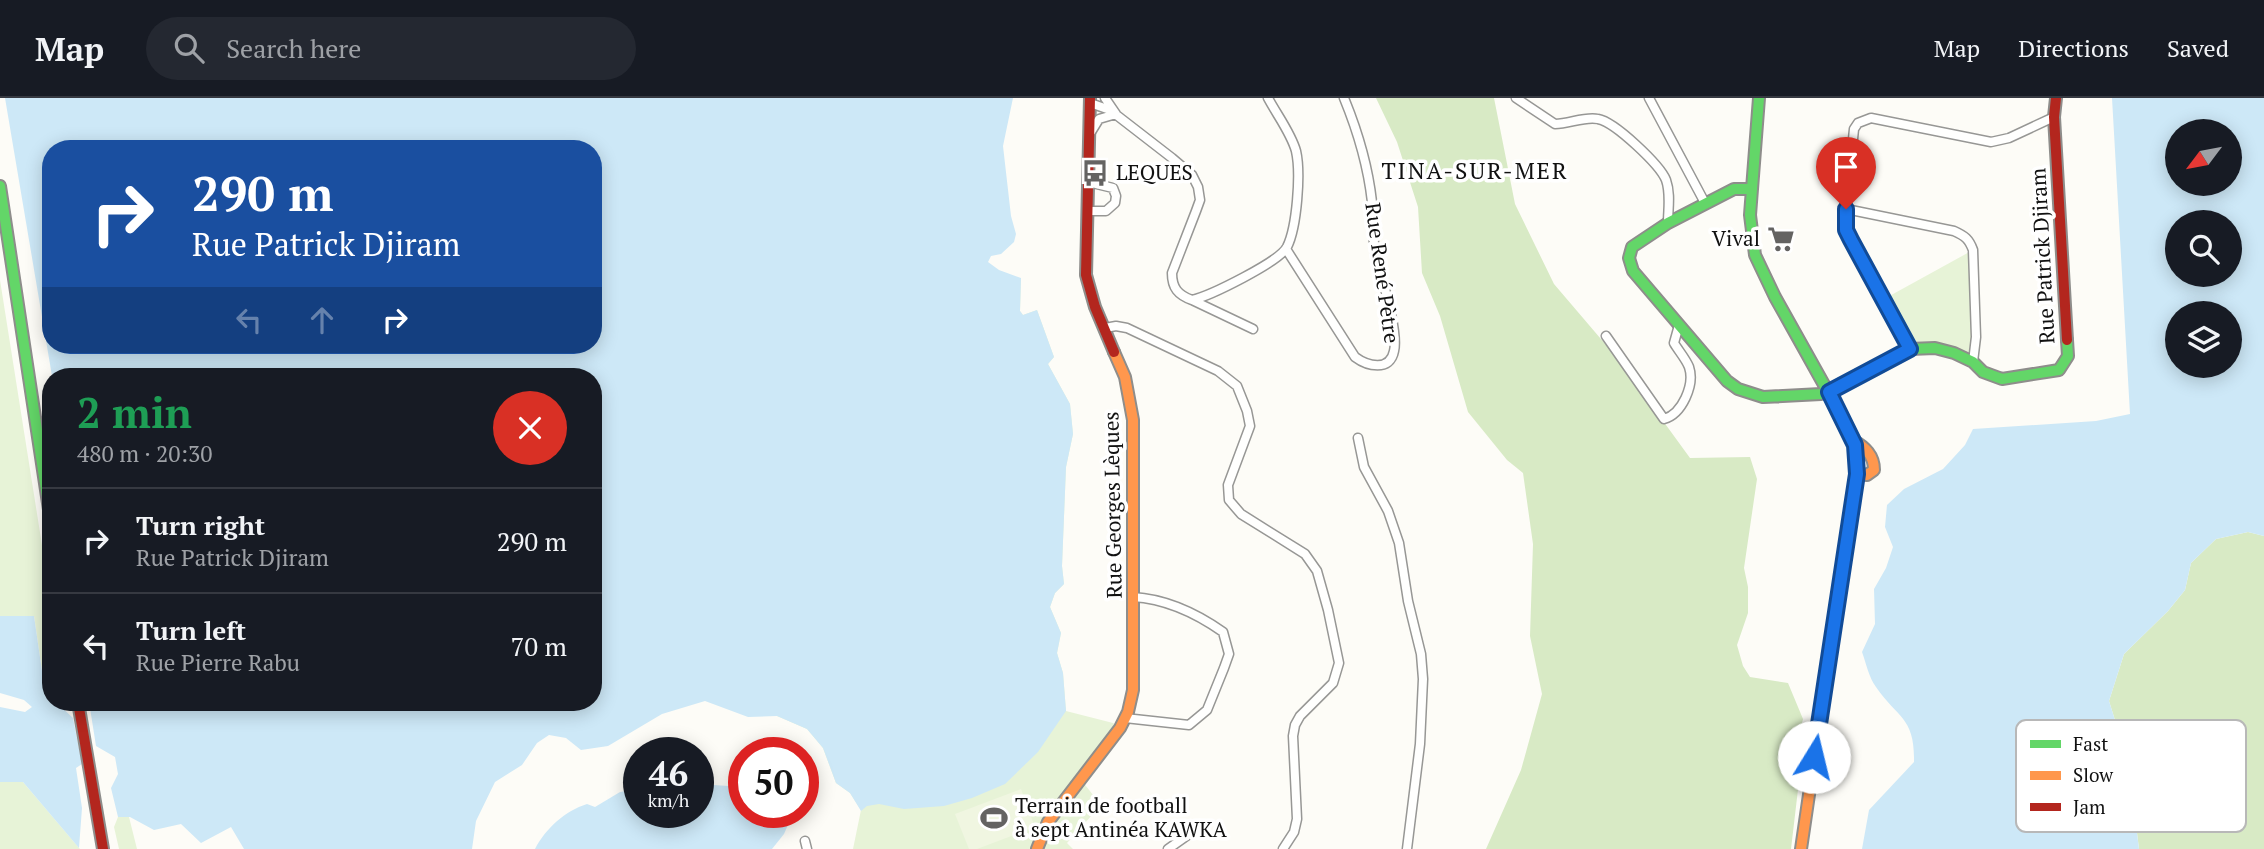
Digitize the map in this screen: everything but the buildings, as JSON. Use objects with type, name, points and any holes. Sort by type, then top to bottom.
[{"type":"main road","points":[[1759,98],[1750,228],[1755,255],[1770,288],[1853,440],[1857,474],[1801,849]]},
{"type":"main road","name":"Rue Patrick Djiram","points":[[1910,349],[1935,348],[1973,362],[1993,376],[2014,378],[2059,370],[2068,356],[2054,117],[2056,98]]},
{"type":"main road","name":"Rue Georges Lèques","points":[[1037,849],[1048,822],[1109,744],[1125,718],[1133,690],[1132,407],[1125,377],[1087,282],[1090,101]]},
{"type":"main road","points":[[0,186],[42,464]]},
{"type":"main road","points":[[1752,189],[1736,188],[1668,223],[1632,247],[1629,258],[1633,271],[1727,381],[1738,389],[1763,397],[1829,392],[1910,349]]},
{"type":"main road","points":[[1853,440],[1866,450],[1875,464],[1874,470],[1869,474],[1857,474]]},
{"type":"main road","points":[[79,711],[103,849]]},
{"type":"street","points":[[1105,98],[1116,114]]},
{"type":"street","points":[[1192,300],[1204,297],[1256,270],[1286,249],[1294,223],[1298,164],[1293,144],[1268,98]]},
{"type":"street","name":"Rue René Pètre","points":[[1286,249],[1355,357],[1363,363],[1384,365],[1394,352],[1394,338],[1375,248],[1373,204],[1363,153],[1344,98]]},
{"type":"street","points":[[1516,98],[1555,124],[1595,118],[1613,127],[1660,168],[1667,182],[1669,195],[1668,223]]},
{"type":"street","points":[[1649,98],[1705,203]]},
{"type":"street","points":[[1090,101],[1116,114],[1184,168],[1192,175],[1198,187],[1200,200],[1172,273],[1172,283],[1176,290],[1253,329]]},
{"type":"street","points":[[1089,134],[1099,119],[1116,114]]},
{"type":"street","points":[[1910,349],[1846,230],[1852,136],[1858,123],[1871,118],[1991,142],[2009,138],[2054,117]]},
{"type":"street","points":[[1087,211],[1106,211],[1115,203],[1116,196],[1113,188],[1088,182]]},
{"type":"street","points":[[1846,209],[1954,231],[1965,236],[1970,242],[1973,250],[1976,337],[1973,362]]},
{"type":"street","points":[[1606,336],[1664,419],[1669,418],[1683,403],[1690,386],[1689,367],[1674,343],[1679,325]]},
{"type":"street","points":[[1105,328],[1127,328],[1218,371],[1237,386],[1250,426],[1228,485],[1229,499],[1241,514],[1306,554],[1317,571],[1339,663],[1333,683],[1295,724],[1293,736],[1297,819],[1294,832],[1283,849]]},
{"type":"street","points":[[1358,438],[1364,467],[1388,511],[1399,543],[1408,601],[1422,654],[1420,744],[1407,849]]},
{"type":"street","points":[[1125,718],[1177,725],[1198,719],[1207,710],[1229,654],[1223,632],[1212,624],[1168,602],[1133,597]]},
{"type":"street","points":[[1168,849],[1202,825]]},
{"type":"green space","points":[[1376,98],[1494,98],[1515,204],[1554,284],[1618,359],[1690,458],[1750,457],[1757,479],[1744,568],[1748,587],[1748,613],[1737,645],[1743,666],[1750,677],[1788,683],[1803,719],[1798,740],[1801,764],[1791,849],[1486,849],[1521,770],[1542,694],[1530,636],[1533,544],[1523,473],[1507,460],[1468,412],[1440,316],[1422,273],[1418,207],[1397,142]]},
{"type":"green space","points":[[1973,250],[1973,362],[1954,353],[1910,349],[1884,299]]},
{"type":"green space","points":[[1021,278],[1020,311],[1023,315],[1037,310],[1054,357],[1048,364],[1070,404],[1073,434],[1066,467],[1062,566],[1064,584],[1055,593],[1050,607],[1061,633],[1057,653],[1063,673],[1066,711],[1113,723],[1120,728],[1082,781],[1101,805],[1067,843],[1073,849],[853,849],[861,810],[850,793],[836,783],[819,743],[819,737],[814,737],[807,729],[777,716],[1004,313]]},
{"type":"green space","points":[[0,280],[42,545],[42,671],[34,616],[0,616]]},
{"type":"green space","points":[[2248,532],[2264,536],[2264,849],[2139,849],[2137,832],[2246,832],[2246,720],[2115,720],[2109,701],[2124,654],[2168,611],[2185,590],[2191,563],[2216,539]]},
{"type":"green space","points":[[0,782],[23,782],[80,849],[0,849]]},
{"type":"green space","name":"Terrain de football à sept Antinéa KAWKA","points":[[1021,789],[1033,822],[1027,830],[977,849],[969,849],[955,814]]},
{"type":"green space","points":[[118,817],[129,817],[137,849],[119,849],[114,827]]},
{"type":"water","points":[[5,98],[1013,98],[1003,146],[1011,216],[1016,234],[1014,242],[1001,254],[991,256],[988,262],[999,270],[1021,278],[1020,311],[1023,315],[1037,310],[1054,357],[1048,364],[1070,404],[1073,434],[1066,467],[1062,566],[1064,584],[1055,593],[1050,607],[1061,633],[1057,653],[1063,673],[1066,711],[1038,752],[1005,784],[944,806],[904,809],[879,804],[867,806],[861,811],[850,793],[836,783],[819,743],[819,737],[814,737],[807,729],[777,716],[748,717],[705,701],[662,714],[608,746],[581,750],[566,738],[549,735],[537,743],[522,765],[495,782],[476,821],[472,849],[244,849],[231,827],[201,843],[181,824],[154,830],[130,817],[118,817],[111,788],[118,774],[115,757],[96,746],[90,711],[602,711],[602,368],[51,368],[48,354],[602,354],[602,140],[42,140],[42,317]]},
{"type":"water","points":[[2112,98],[2264,98],[2264,536],[2248,532],[2216,539],[2191,563],[2185,590],[2168,611],[2124,654],[2109,701],[2115,720],[2016,720],[2016,832],[2137,832],[2139,849],[1862,849],[1869,810],[1914,762],[1914,747],[1908,727],[1874,683],[1862,652],[1875,624],[1874,589],[1886,568],[1893,547],[1885,527],[1887,505],[1904,489],[1943,469],[1965,445],[1973,429],[2096,421],[2130,414]]},
{"type":"water","points":[[0,616],[34,616],[42,671],[42,711],[66,711],[73,718],[82,764],[76,768],[82,808],[79,848],[23,782],[0,782],[0,707],[25,712],[32,707],[24,700],[0,693]]},
{"type":"water","points":[[714,785],[728,786],[728,828],[787,828],[772,849],[535,849],[550,827],[564,816],[587,804],[595,807],[623,792],[623,828],[714,828]]},
{"type":"traffic: fast","points":[[1759,98],[1750,215],[1755,255],[1855,445],[1857,468],[1848,529]]},
{"type":"traffic: fast","points":[[0,186],[42,464]]},
{"type":"traffic: fast","points":[[1752,189],[1734,189],[1668,223],[1632,247],[1629,258],[1633,271],[1727,381],[1738,389],[1763,397],[1821,394],[1910,349],[1935,348],[1954,353],[1973,362],[1983,372],[2002,379],[2059,370],[2068,356],[2067,340]]},
{"type":"traffic: slow","points":[[1037,849],[1048,822],[1120,728],[1128,712],[1133,690],[1133,420],[1125,377],[1114,352]]},
{"type":"traffic: slow","points":[[1853,440],[1868,452],[1874,465],[1874,470],[1867,475],[1857,474]]},
{"type":"traffic: slow","points":[[1801,849],[1848,529]]},
{"type":"traffic: jam","points":[[1090,98],[1086,275],[1095,307],[1114,352]]},
{"type":"traffic: jam","points":[[2056,98],[2054,117],[2067,340]]},
{"type":"traffic: jam","points":[[80,711],[103,849]]},
{"type":"place","name":"LEQUES","points":[[1095,173]]},
{"type":"place","name":"Vival","points":[[1781,239]]},
{"type":"place","name":"Terrain de football à sept Antinéa KAWKA","points":[[994,818]]},
{"type":"district","name":"TINA-SUR-MER","points":[[1475,171]]},
{"type":"route","points":[[1814,757],[1857,474],[1855,445],[1829,392],[1910,349],[1846,230],[1846,209]]}]
